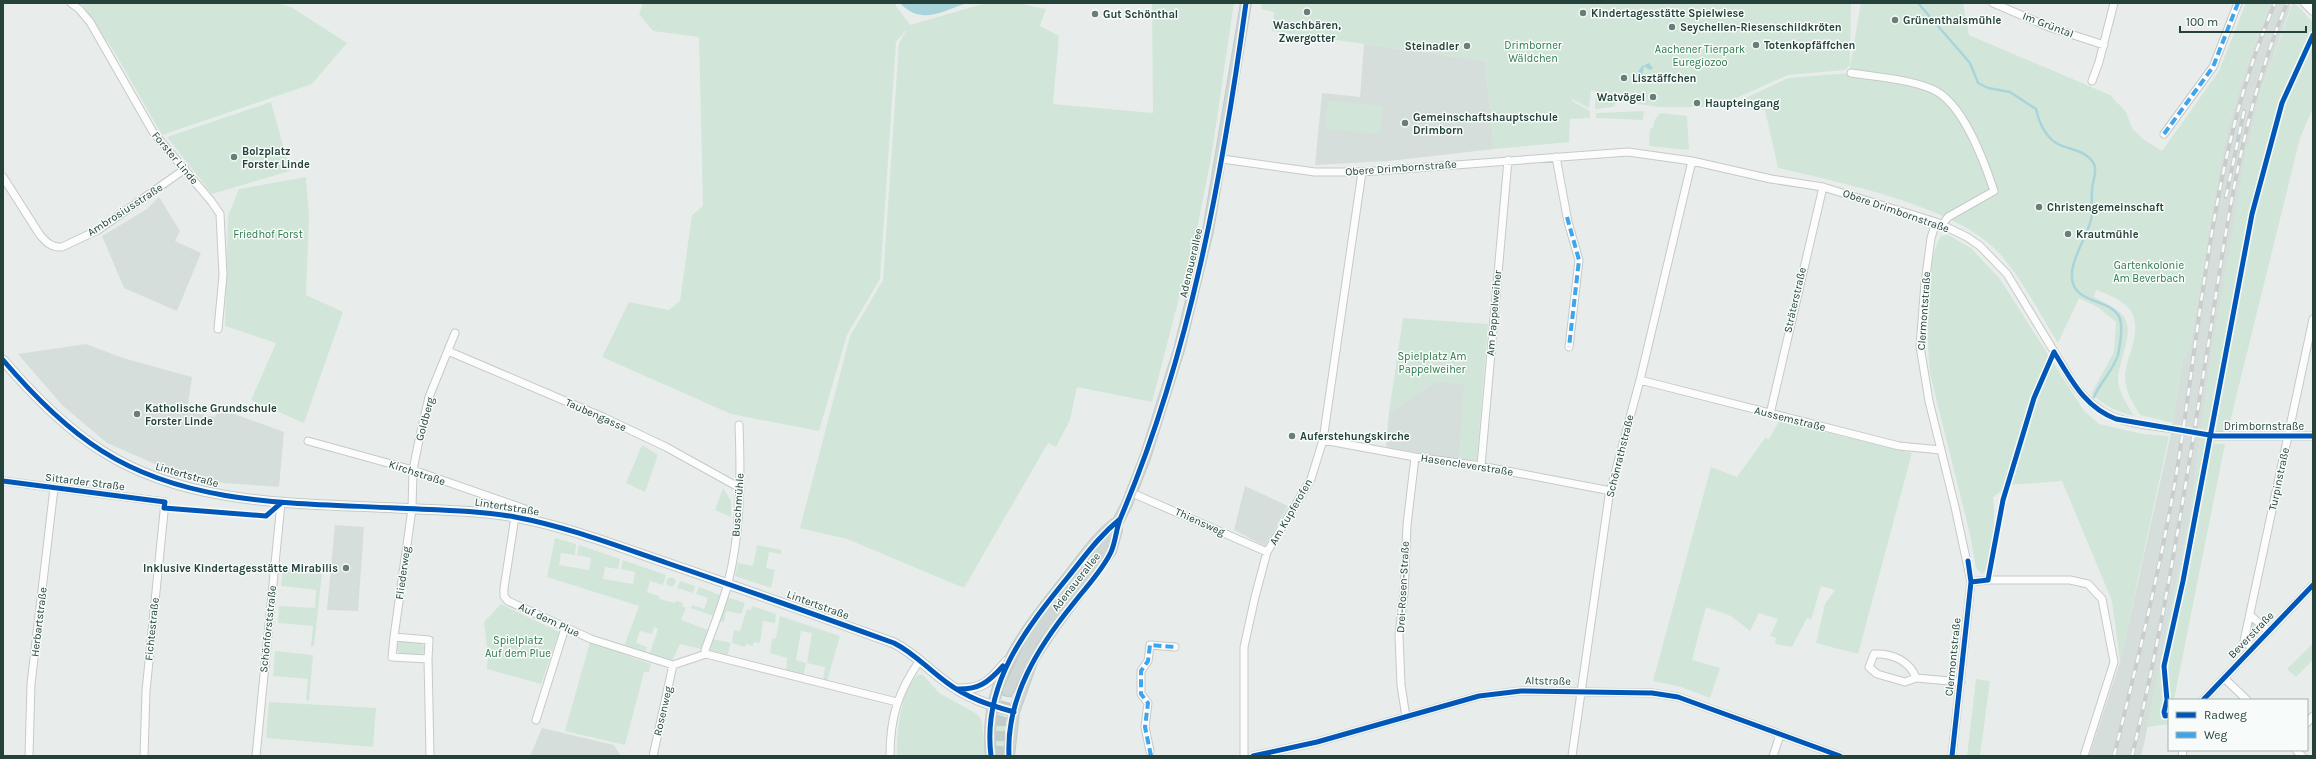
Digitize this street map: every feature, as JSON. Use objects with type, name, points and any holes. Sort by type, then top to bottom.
[{"type":"main road","name":"Adenauerallee","points":[[1008,692],[1031,642],[1046,620],[1100,551],[1120,519],[1132,493],[1164,398],[1186,324],[1208,231],[1222,159],[1246,3]]},
{"type":"main road","name":"Lintertstraße","points":[[4,363],[62,422],[103,452],[150,476],[204,492],[281,503],[472,511],[515,517],[585,535],[894,643],[920,660],[956,689],[974,700],[1014,712]]},
{"type":"main road","points":[[991,756],[990,732],[993,706],[998,686],[1010,657],[1028,626],[1096,540],[1120,519]]},
{"type":"main road","points":[[1008,756],[1014,712],[1025,678],[1043,643],[1111,551],[1120,519]]},
{"type":"main road","points":[[956,689],[967,689],[985,684],[1010,657]]},
{"type":"street","name":"Forster Linde","points":[[71,3],[79,8],[90,22],[153,132],[185,169],[220,214],[223,267],[218,329]]},
{"type":"street","name":"Im Grüntal","points":[[1993,3],[2049,27],[2104,45]]},
{"type":"street","points":[[2092,81],[2104,45],[2114,3]]},
{"type":"street","points":[[2164,134],[2213,67],[2238,3]]},
{"type":"street","points":[[2305,3],[2313,11]]},
{"type":"street","points":[[1851,73],[1888,78],[1933,90],[1954,107],[1970,131],[1994,191],[1948,217],[1939,224]]},
{"type":"street","name":"Obere Drimbornstraße","points":[[1222,159],[1315,172],[1362,172],[1628,152],[1692,161],[1771,179],[1823,187],[1939,224],[1967,237],[1980,246],[2007,274],[2075,386],[2088,402],[2106,415],[2116,419],[2172,429]]},
{"type":"street","points":[[1556,157],[1568,222],[1579,260],[1569,346]]},
{"type":"street","name":"Am Pappelweiher","points":[[1481,466],[1508,160]]},
{"type":"street","name":"Schönrathstraße","points":[[1572,756],[1580,692],[1611,491],[1640,380],[1692,161]]},
{"type":"street","name":"Ambrosiusstraße","points":[[3,177],[40,235],[46,242],[57,248],[62,248],[98,230],[185,169]]},
{"type":"street","name":"Am Kupferofen","points":[[1244,756],[1244,647],[1267,552],[1311,479],[1323,440],[1362,172]]},
{"type":"street","name":"Sträterstraße","points":[[1770,414],[1823,187]]},
{"type":"street","name":"Clermontstraße","points":[[1939,224],[1931,238],[1925,283],[1920,346],[1929,401],[1964,543],[1971,582],[1962,682],[1952,756]]},
{"type":"street","name":"Turpinstraße","points":[[2252,648],[2244,641],[2313,319]]},
{"type":"street","name":"Goldberg","points":[[412,508],[413,470],[430,397],[455,333]]},
{"type":"street","name":"Taubengasse","points":[[448,351],[605,418],[666,447],[740,488]]},
{"type":"street","name":"Aussemstraße","points":[[1640,380],[1899,446],[1941,450]]},
{"type":"street","name":"Buschmühle","points":[[706,654],[705,650],[728,584],[736,538],[740,488],[739,425]]},
{"type":"street","name":"Drimbornstraße","points":[[2215,436],[2313,436]]},
{"type":"street","name":"Hasencleverstraße","points":[[1323,440],[1415,457],[1481,466],[1611,491]]},
{"type":"street","name":"Kirchstraße","points":[[308,441],[413,470],[525,509]]},
{"type":"street","name":"Drei-Rosen-Straße","points":[[1406,717],[1401,684],[1400,635],[1404,593],[1407,525],[1415,457]]},
{"type":"street","name":"Sittarder Straße","points":[[3,481],[165,502]]},
{"type":"street","name":"Herbartstraße","points":[[29,756],[31,684],[54,488]]},
{"type":"street","name":"Thiensweg","points":[[1132,493],[1267,552]]},
{"type":"street","name":"Fichtestraße","points":[[144,756],[146,691],[165,502]]},
{"type":"street","name":"Schönforststraße","points":[[256,756],[281,503]]},
{"type":"street","name":"Fliederweg","points":[[412,508],[392,657],[428,659]]},
{"type":"street","name":"Auf dem Plue","points":[[515,517],[504,596],[511,602],[565,628],[618,649],[673,665]]},
{"type":"street","points":[[1971,582],[1988,580],[2070,580],[2088,584],[2102,599],[2114,662],[2084,756]]},
{"type":"street","name":"Beverstraße","points":[[2205,699],[2313,585]]},
{"type":"street","points":[[2250,615],[2268,631]]},
{"type":"street","points":[[536,720],[565,628]]},
{"type":"street","points":[[394,637],[430,640],[428,659],[430,756]]},
{"type":"street","points":[[1150,751],[1146,727],[1148,703],[1141,694],[1141,671],[1148,661],[1150,645],[1175,647]]},
{"type":"street","points":[[673,665],[706,654],[897,702]]},
{"type":"street","name":"Clermontstraße","points":[[1916,678],[1910,665],[1902,660],[1881,654],[1874,654],[1871,658],[1869,667],[1877,674],[1905,682],[1916,678],[1962,682]]},
{"type":"street","points":[[890,756],[890,738],[897,702],[909,677],[920,660]]},
{"type":"street","name":"Rosenweg","points":[[653,756],[673,665]]},
{"type":"street","points":[[2224,678],[2246,699]]},
{"type":"street","name":"Altstraße","points":[[1253,756],[1317,742],[1479,696],[1521,691],[1652,692],[1678,697],[1840,756]]},
{"type":"street","points":[[1774,756],[1780,734]]},
{"type":"shaded area","points":[[2270,3],[2288,3],[2291,6],[2260,93],[2213,345],[2189,520],[2144,744],[2141,756],[2089,756],[2120,662],[2172,429],[2182,363],[2190,346],[2220,164],[2230,119],[2244,74]]},
{"type":"shaded area","name":"Gemeinschaftshauptschule Drimborn","points":[[1364,44],[1485,61],[1494,149],[1389,161],[1315,165],[1322,93],[1360,97]]},
{"type":"shaded area","points":[[159,197],[180,231],[175,241],[201,253],[177,311],[124,288],[102,236],[147,209]]},
{"type":"shaded area","name":"Katholische Grundschule Forster Linde","points":[[86,344],[123,358],[192,377],[187,411],[215,417],[218,408],[284,432],[279,487],[224,483],[200,479],[171,471],[107,443],[62,405],[18,354]]},
{"type":"shaded area","points":[[1436,381],[1465,384],[1459,460],[1386,447],[1389,412]]},
{"type":"shaded area","points":[[1245,486],[1288,506],[1265,546],[1234,530]]},
{"type":"shaded area","name":"Inklusive Kindertagesstätte Mirabilis","points":[[335,525],[364,527],[358,611],[327,610]]},
{"type":"shaded area","points":[[542,728],[614,745],[621,756],[530,756]]},
{"type":"green space","points":[[81,3],[275,3],[291,7],[347,43],[312,84],[162,135],[115,53]]},
{"type":"green space","points":[[643,3],[894,3],[910,25],[986,3],[1017,3],[1046,9],[1040,26],[1059,36],[1053,104],[1153,113],[1152,3],[1234,3],[1211,158],[1197,229],[1152,402],[1077,387],[1070,420],[1056,447],[1048,443],[964,588],[847,539],[800,528],[850,336],[883,280],[899,43],[907,29],[896,42],[880,279],[847,335],[819,431],[731,414],[602,357],[629,302],[669,310],[680,301],[692,215],[703,206],[699,37],[653,31],[639,14]]},
{"type":"green space","points":[[1262,3],[1851,3],[1850,65],[1845,70],[1788,75],[1732,100],[1707,107],[1659,107],[1617,101],[1613,107],[1595,109],[1596,92],[1591,90],[1589,108],[1572,99],[1572,101],[1590,111],[1590,118],[1570,119],[1569,142],[1494,149],[1485,61],[1272,31],[1274,12],[1261,9]]},
{"type":"green space","name":"Gartenkolonie Am Beverbach","points":[[1861,3],[1963,3],[1969,35],[2110,95],[2126,112],[2132,128],[2143,139],[2162,151],[2219,71],[2246,3],[2270,3],[2244,74],[2230,119],[2220,164],[2190,346],[2182,363],[2173,423],[2140,415],[2130,398],[2125,375],[2135,328],[2134,319],[2126,305],[2096,290],[2094,297],[2114,308],[2125,318],[2128,333],[2118,373],[2118,384],[2126,403],[2134,416],[2111,408],[2091,394],[2114,352],[2116,322],[2099,308],[2079,298],[2058,343],[2030,296],[2007,262],[1998,252],[1979,236],[1954,221],[1895,198],[1778,168],[1765,110],[1727,107],[1788,78],[1849,73]]},
{"type":"green space","points":[[2293,3],[2300,8],[2313,23],[2313,108],[2300,138],[2228,430],[2225,433],[2215,432],[2214,444],[2225,444],[2174,699],[2168,699],[2168,724],[2147,727],[2189,520],[2213,345],[2244,162],[2260,93]]},
{"type":"green space","points":[[1328,101],[1383,106],[1380,134],[1325,129]]},
{"type":"green space","name":"Bolzplatz Forster Linde","points":[[271,102],[290,171],[212,194],[167,137]]},
{"type":"green space","points":[[1644,111],[1643,120],[1596,118],[1596,113]]},
{"type":"green space","points":[[1660,113],[1687,116],[1689,150],[1649,146],[1650,129],[1653,128],[1654,121]]},
{"type":"green space","name":"Friedhof Forst","points":[[306,177],[309,216],[306,295],[343,312],[304,423],[251,400],[276,343],[225,326],[228,216],[239,189]]},
{"type":"green space","points":[[1948,235],[1971,248],[2000,279],[2084,411],[2099,424],[2143,434],[2169,436],[2120,662],[2112,601],[2062,481],[2009,485],[1993,497],[1994,526],[1990,553],[1985,572],[1982,574],[1976,568],[1970,534],[1930,374],[1927,323],[1931,265],[1935,249],[1941,236]]},
{"type":"green space","name":"Spielplatz Am Pappelweiher","points":[[1403,318],[1488,324],[1477,460],[1459,460],[1464,384],[1436,381],[1389,412]]},
{"type":"green space","points":[[1779,421],[1912,453],[1858,654],[1816,643],[1825,604],[1835,590],[1821,586],[1811,620],[1807,618],[1792,647],[1775,644],[1776,638],[1770,636],[1778,619],[1759,613],[1750,631],[1731,616],[1706,607],[1692,660],[1720,668],[1710,698],[1681,687],[1653,681],[1711,467],[1737,477],[1765,438],[1769,439]]},
{"type":"green space","points":[[642,445],[658,455],[645,492],[626,483]]},
{"type":"green space","points":[[723,488],[731,501],[731,517],[715,510]]},
{"type":"green space","points":[[555,538],[576,544],[575,555],[561,553],[559,565],[589,570],[591,558],[577,555],[579,545],[620,559],[618,569],[605,567],[603,579],[633,584],[635,572],[621,569],[623,560],[666,575],[663,585],[650,581],[647,592],[659,596],[659,599],[675,603],[676,601],[683,603],[682,606],[686,608],[681,620],[708,630],[701,649],[680,644],[673,659],[670,661],[649,655],[658,629],[654,627],[652,634],[640,631],[636,643],[647,647],[645,653],[624,646],[639,606],[547,577]]},
{"type":"green space","points":[[757,545],[781,550],[781,554],[769,552],[766,568],[775,570],[771,588],[735,576],[738,563],[753,566]]},
{"type":"green space","points":[[283,570],[322,574],[314,646],[311,646],[313,626],[278,623],[279,606],[315,608],[316,590],[281,586]]},
{"type":"green space","points":[[669,578],[673,578],[675,582],[673,586],[669,586],[667,584],[667,580]]},
{"type":"green space","points":[[680,581],[695,586],[693,593],[677,588]]},
{"type":"green space","points":[[699,587],[720,595],[713,616],[691,608],[692,605],[704,609],[708,598],[696,594]]},
{"type":"green space","points":[[727,597],[745,603],[741,614],[726,611],[724,622],[719,622]]},
{"type":"green space","name":"Spielplatz Auf dem Plue","points":[[501,604],[559,632],[541,684],[487,669],[488,656],[484,622]]},
{"type":"green space","points":[[752,606],[776,614],[775,623],[763,621],[760,643],[754,642],[753,646],[746,644],[745,647],[732,643],[734,630],[740,631],[747,609],[751,610]]},
{"type":"green space","points":[[780,616],[840,636],[827,681],[823,680],[825,667],[807,663],[812,633],[801,631],[796,660],[806,663],[803,678],[786,674],[787,658],[770,653],[772,639],[776,638]]},
{"type":"green space","points":[[2251,622],[2259,628],[2248,637]]},
{"type":"green space","points":[[713,639],[731,643],[727,657],[710,651]]},
{"type":"green space","points":[[400,641],[420,643],[425,647],[426,651],[420,655],[399,654],[396,646]]},
{"type":"green space","points":[[590,642],[651,664],[649,672],[644,672],[625,745],[565,731]]},
{"type":"green space","points":[[2313,643],[2313,660],[2296,677],[2287,669]]},
{"type":"green space","points":[[275,651],[313,655],[309,701],[306,700],[308,679],[273,676]]},
{"type":"green space","points":[[918,675],[923,675],[939,693],[977,714],[982,721],[985,756],[897,756],[897,737],[901,712],[907,690],[912,681]]},
{"type":"green space","points":[[1976,679],[1990,681],[1980,756],[1967,756]]},
{"type":"green space","points":[[269,702],[376,708],[373,747],[266,738]]},
{"type":"green space","points":[[1001,713],[1005,717],[1005,756],[995,756],[995,718],[997,714]]},
{"type":"water","points":[[900,3],[967,3],[940,13],[924,15],[916,14],[908,10]]},
{"type":"water","points":[[1649,63],[1653,68],[1650,70],[1644,66],[1642,76],[1639,76],[1638,72],[1642,66]]},
{"type":"waterway","points":[[1918,3],[1970,63],[1978,83],[1988,88],[2010,92],[2036,109],[2041,124],[2053,141],[2082,153],[2091,159],[2094,164],[2095,170],[2092,187],[2091,220],[2073,265],[2073,283],[2077,291],[2084,296],[2109,307],[2116,312],[2120,319],[2121,327],[2120,346],[2116,361],[2094,397]]},
{"type":"tunnel","points":[[2172,429],[2215,436]]},
{"type":"tunnel","points":[[999,756],[1001,722],[1008,691]]},
{"type":"railway","points":[[2114,756],[2148,616],[2170,511],[2211,236],[2222,176],[2236,118],[2253,60],[2275,3]]},
{"type":"railway","points":[[2132,756],[2166,599],[2238,166],[2259,84],[2287,3]]},
{"type":"railway","points":[[2226,197],[2244,111]]},
{"type":"marked path","points":[[2164,134],[2213,67],[2238,3]]},
{"type":"marked path","points":[[1567,217],[1579,260],[1569,347]]},
{"type":"marked path","points":[[1151,756],[1145,727],[1148,703],[1141,694],[1141,671],[1148,661],[1150,645],[1175,647]]},
{"type":"cycle path","points":[[1009,756],[1009,735],[1013,714],[1027,674],[1060,620],[1098,572],[1111,552],[1119,521],[1145,455],[1166,393],[1185,329],[1214,200],[1237,69],[1246,3]]},
{"type":"cycle path","points":[[2168,715],[2165,716],[2164,712],[2167,700],[2164,666],[2183,581],[2252,214],[2282,103],[2313,35]]},
{"type":"cycle path","points":[[2054,352],[2079,391],[2087,400],[2105,414],[2116,419],[2215,436],[2313,436]]},
{"type":"cycle path","points":[[1971,582],[1988,580],[2003,500],[2034,398],[2054,352]]},
{"type":"cycle path","points":[[3,360],[49,409],[88,442],[135,469],[170,482],[207,492],[244,498],[320,505],[486,513],[515,517],[554,526],[630,550],[894,643],[908,651],[954,688],[987,704],[1014,712]]},
{"type":"cycle path","points":[[3,481],[165,502],[164,508],[266,516],[281,503]]},
{"type":"cycle path","points":[[991,756],[990,730],[993,705],[1000,682],[1010,659],[1022,638],[1037,617],[1092,546],[1120,519]]},
{"type":"cycle path","points":[[1952,756],[1971,582],[1968,561]]},
{"type":"cycle path","points":[[2204,699],[2313,585]]},
{"type":"cycle path","points":[[956,689],[977,687],[992,677],[1003,666]]},
{"type":"cycle path","points":[[1253,756],[1317,742],[1479,696],[1521,691],[1652,693],[1678,697],[1840,756]]},
{"type":"place","name":"Waschbären, Zwergotter","points":[[1307,12]]},
{"type":"place","name":"Kindertagesstätte Spielwiese","points":[[1583,13]]},
{"type":"place","name":"Gut Schönthal","points":[[1095,14]]},
{"type":"place","name":"Grünenthalsmühle","points":[[1895,20]]},
{"type":"place","name":"Seychellen-Riesenschildkröten","points":[[1672,27]]},
{"type":"place","name":"Totenkopfäffchen","points":[[1756,45]]},
{"type":"place","name":"Steinadler","points":[[1467,46]]},
{"type":"place","name":"Lisztäffchen","points":[[1624,78]]},
{"type":"place","name":"Watvögel","points":[[1653,97]]},
{"type":"place","name":"Haupteingang","points":[[1697,103]]},
{"type":"place","name":"Gemeinschaftshauptschule Drimborn","points":[[1405,123]]},
{"type":"place","name":"Bolzplatz Forster Linde","points":[[234,157]]},
{"type":"place","name":"Christengemeinschaft","points":[[2039,207]]},
{"type":"place","name":"Krautmühle","points":[[2068,234]]},
{"type":"place","name":"Katholische Grundschule Forster Linde","points":[[137,414]]},
{"type":"place","name":"Auferstehungskirche","points":[[1292,436]]},
{"type":"place","name":"Inklusive Kindertagesstätte Mirabilis","points":[[346,568]]},
{"type":"park label","name":"Drimborner Wäldchen","points":[[1533,51]]},
{"type":"park label","name":"Aachener Tierpark Euregiozoo","points":[[1700,55]]}]
